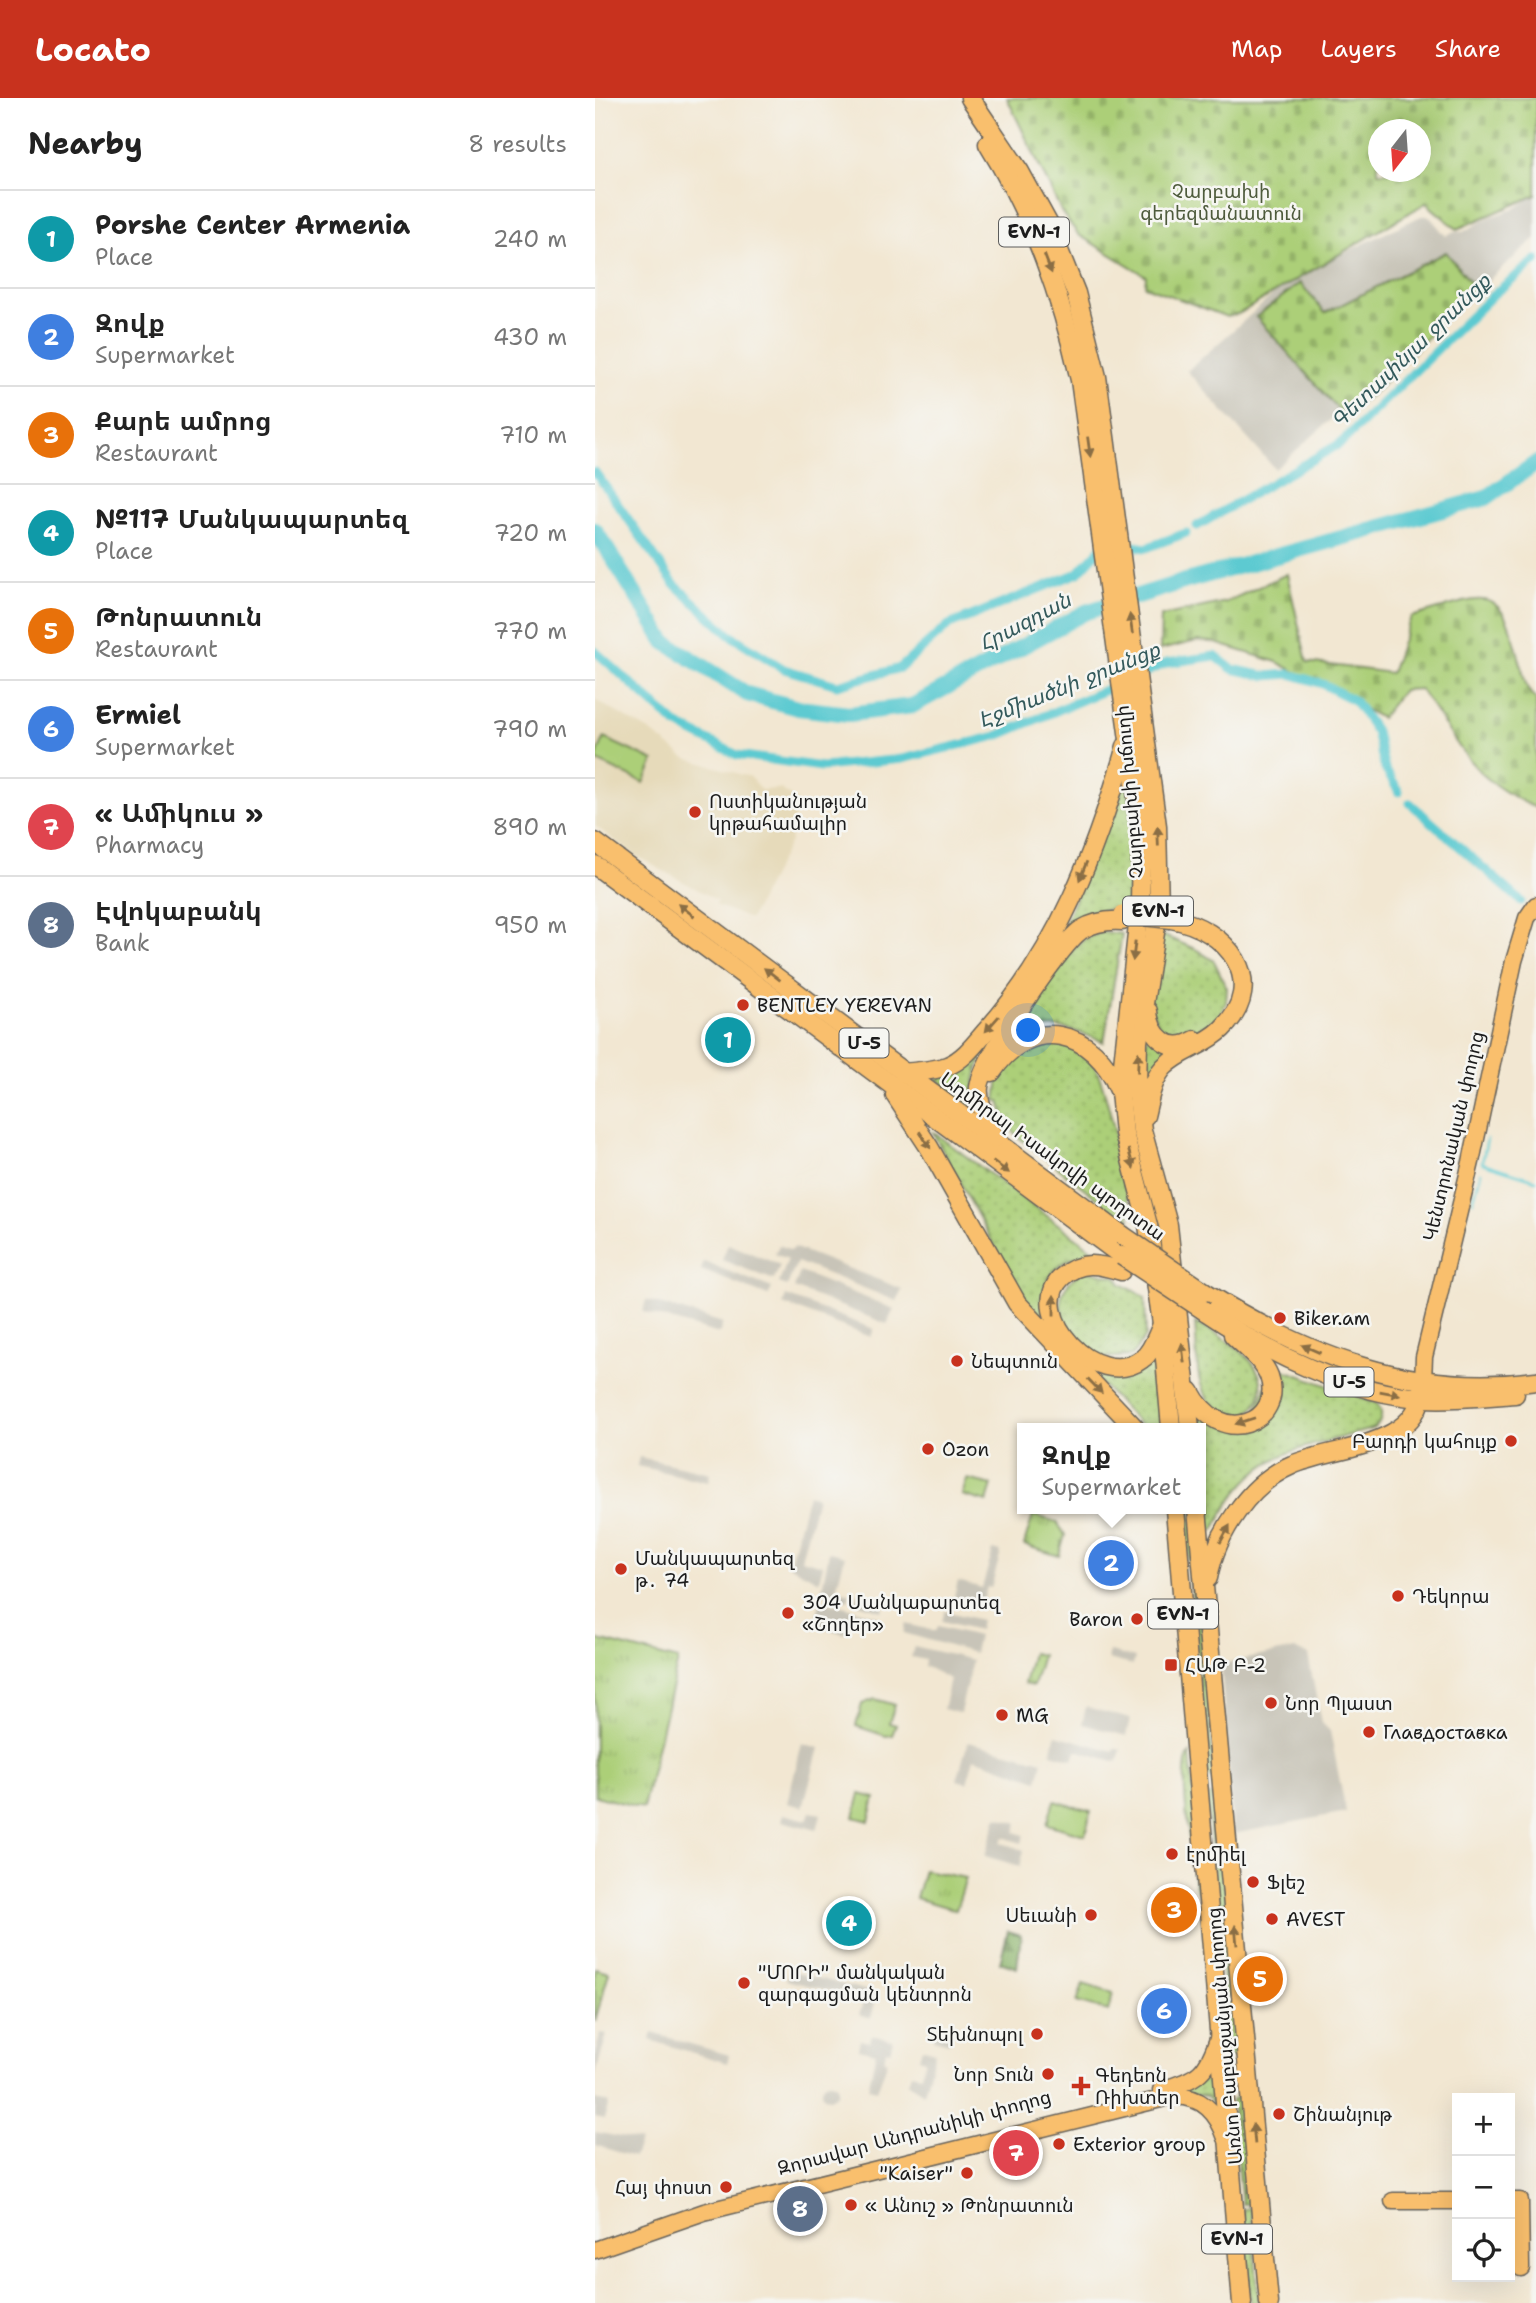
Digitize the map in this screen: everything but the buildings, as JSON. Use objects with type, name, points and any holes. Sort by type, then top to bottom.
[{"type":"highway","name":"EVN-1","points":[[956,98],[1014,187],[1089,378]]},
{"type":"highway","name":"EVN-1","points":[[970,98],[1014,163],[1048,223],[1076,293],[1133,693]]},
{"type":"highway","name":"Չարբախի խճուղի","points":[[1133,693],[1129,737],[1141,828],[1142,867],[1120,1092],[1124,1133],[1148,1224],[1162,1324],[1171,1423]]},
{"type":"highway","name":"Չարբախի խճուղի","points":[[1133,693],[1157,826],[1159,866],[1159,907],[1137,1065],[1142,1130],[1168,1225],[1191,1423]]},
{"type":"highway","points":[[904,1073],[946,1067],[960,1058],[999,1017],[1047,950],[1098,830],[1129,737]]},
{"type":"highway","name":"Ադմիրալ Իսակովի պողոտա","points":[[595,842],[1122,1235],[1205,1292],[1276,1333],[1338,1361],[1388,1376],[1422,1390],[1449,1384],[1536,1381]]},
{"type":"highway","name":"Ադմիրալ Իսակովի պողոտա","points":[[595,865],[1121,1263],[1160,1281],[1244,1336],[1322,1372],[1383,1392],[1536,1392]]},
{"type":"highway","points":[[1047,950],[1090,918],[1123,918],[1199,925],[1223,940],[1237,961],[1241,992],[1233,1015],[1222,1029],[1161,1069],[1152,1088],[1142,1130]]},
{"type":"highway","points":[[1000,1142],[979,1097],[979,1086],[989,1056],[1069,940],[1096,923],[1123,918]]},
{"type":"highway","points":[[1146,987],[1149,1024],[1157,1038],[1169,1045],[1191,1042],[1221,1018],[1232,1001],[1233,970],[1220,947],[1193,930],[1170,923]]},
{"type":"highway","points":[[1000,1142],[990,1110],[989,1081],[1004,1055],[1022,1041],[1053,1033],[1074,1040],[1097,1053],[1110,1068],[1120,1092]]},
{"type":"highway","points":[[886,1084],[929,1147],[1017,1303],[1130,1423]]},
{"type":"highway","name":"Ադմիրալ Իսակովի պողոտա","points":[[1121,1263],[1086,1264],[1069,1271],[1057,1282],[1051,1302],[1063,1335],[1090,1362],[1109,1368],[1128,1366],[1142,1359],[1162,1324]]},
{"type":"highway","points":[[1168,1389],[1187,1386],[1196,1403],[1208,1416],[1226,1425],[1241,1424],[1256,1418],[1269,1400],[1271,1383],[1265,1368],[1209,1313]]},
{"type":"highway","points":[[1205,1599],[1212,1558],[1248,1498],[1261,1484],[1292,1464],[1383,1440],[1409,1419],[1422,1390]]},
{"type":"highway","name":"Առնո Բաբաջանյան փողոց","points":[[1175,1514],[1242,2303]]},
{"type":"highway","name":"EVN-1","points":[[1197,1514],[1205,1599]]},
{"type":"highway","name":"Առնո Բաբաջանյան փողոց","points":[[1205,1599],[1269,2303]]},
{"type":"highway","points":[[1199,1789],[1215,1787],[1219,1820],[1225,1829]]},
{"type":"main road","name":"Կենտրոնական փողոց","points":[[1422,1390],[1424,1357],[1471,1162],[1514,961],[1527,918],[1536,905]]},
{"type":"main road","name":"Զորավար Անդրանիկի փողոց","points":[[595,2248],[711,2207],[1182,2084],[1205,2070],[1219,2034]]},
{"type":"main road","name":"Զորավար Անդրանիկի փողոց","points":[[595,2248],[704,2212],[1169,2097],[1188,2095],[1213,2112],[1229,2147]]},
{"type":"main road","points":[[1393,2201],[1452,2201]]},
{"type":"main road","points":[[1515,2201],[1520,2201],[1521,2268]]},
{"type":"shaded area","points":[[1536,194],[1536,238],[1275,469],[1187,371],[1292,278],[1421,216],[1429,216],[1446,236],[1454,231],[1463,232],[1490,217],[1514,209]]},
{"type":"shaded area","name":"Ոստիկանության կրթահամալիր","points":[[595,700],[651,732],[685,758],[750,777],[761,790],[781,789],[797,801],[790,841],[750,919],[716,905],[717,900],[636,856],[595,826]]},
{"type":"shaded area","points":[[728,1244],[780,1265],[774,1280],[722,1260]]},
{"type":"shaded area","points":[[779,1245],[791,1250],[793,1247],[902,1289],[897,1301],[797,1262],[787,1286],[779,1283],[788,1259],[775,1254]]},
{"type":"shaded area","points":[[704,1262],[772,1288],[768,1296],[701,1270]]},
{"type":"shaded area","points":[[800,1272],[894,1309],[887,1324],[794,1288]]},
{"type":"shaded area","points":[[786,1296],[874,1329],[871,1337],[783,1304]]},
{"type":"shaded area","points":[[646,1300],[723,1323],[719,1334],[643,1312]]},
{"type":"shaded area","points":[[639,1457],[710,1473],[708,1482],[637,1466]]},
{"type":"shaded area","points":[[808,1494],[817,1497],[801,1559],[823,1565],[819,1581],[789,1565]]},
{"type":"shaded area","points":[[993,1550],[1001,1552],[991,1588],[987,1587],[982,1605],[954,1597],[958,1581],[982,1588]]},
{"type":"shaded area","points":[[829,1552],[845,1556],[836,1589],[850,1593],[848,1600],[821,1594]]},
{"type":"shaded area","points":[[858,1593],[885,1601],[882,1611],[855,1603]]},
{"type":"shaded area","points":[[821,1600],[879,1616],[877,1625],[850,1617],[845,1634],[814,1625]]},
{"type":"shaded area","points":[[945,1611],[981,1620],[979,1630],[942,1621]]},
{"type":"shaded area","points":[[906,1624],[936,1631],[938,1626],[978,1636],[974,1653],[904,1633]]},
{"type":"shaded area","points":[[914,1646],[972,1660],[960,1713],[943,1709],[950,1679],[924,1666],[925,1660],[911,1657]]},
{"type":"shaded area","points":[[1295,1649],[1308,1655],[1321,1722],[1330,1731],[1346,1812],[1233,1834],[1221,1664]]},
{"type":"shaded area","points":[[1109,1652],[1135,1658],[1133,1665],[1107,1659]]},
{"type":"shaded area","points":[[1086,1707],[1130,1719],[1126,1736],[1082,1724]]},
{"type":"shaded area","points":[[1056,1735],[1113,1751],[1114,1748],[1121,1750],[1117,1762],[1076,1750],[1073,1759],[1051,1753]]},
{"type":"shaded area","points":[[968,1742],[1043,1761],[1038,1780],[974,1758],[967,1783],[957,1780]]},
{"type":"shaded area","points":[[802,1743],[819,1748],[803,1807],[787,1803]]},
{"type":"shaded area","points":[[810,1812],[821,1814],[817,1830],[781,1821],[783,1814],[807,1820]]},
{"type":"shaded area","points":[[997,1817],[1018,1823],[1015,1832],[1024,1835],[1022,1843],[1003,1837],[1001,1843],[1024,1850],[1020,1866],[985,1856]]},
{"type":"shaded area","points":[[789,1971],[869,1991],[874,2006],[871,2018],[859,2015],[864,1999],[786,1980]]},
{"type":"shaded area","points":[[937,2022],[953,2026],[949,2043],[933,2039]]},
{"type":"shaded area","points":[[601,2033],[607,2034],[595,2077],[595,2053]]},
{"type":"shaded area","points":[[652,2033],[729,2055],[727,2063],[650,2040]]},
{"type":"shaded area","points":[[871,2035],[893,2040],[890,2051],[886,2050],[884,2060],[888,2061],[877,2090],[868,2088],[876,2053],[858,2049],[860,2040],[870,2042]]},
{"type":"shaded area","points":[[922,2048],[935,2052],[924,2093],[908,2083],[911,2073],[921,2075],[925,2060],[919,2058]]},
{"type":"shaded area","points":[[827,2082],[833,2082],[838,2090],[836,2096],[827,2098],[822,2093],[822,2087]]},
{"type":"shaded area","points":[[595,2100],[609,2103],[604,2119],[595,2117]]},
{"type":"shaded area","points":[[595,2132],[640,2141],[634,2157],[595,2145]]},
{"type":"green space","name":"Չարբախի գերեզմանատուն","points":[[1007,98],[1536,98],[1536,195],[1457,229],[1426,203],[1240,313],[1227,317],[1145,286],[1146,276],[1079,235],[1062,213]]},
{"type":"green space","points":[[1446,252],[1475,288],[1378,389],[1344,416],[1256,317],[1300,283],[1325,313]]},
{"type":"green space","points":[[1287,574],[1307,662],[1391,673],[1411,617],[1474,600],[1487,600],[1497,606],[1506,618],[1513,637],[1527,688],[1536,699],[1536,808],[1495,784],[1467,758],[1420,689],[1403,690],[1381,718],[1277,662],[1212,642],[1197,641],[1160,650],[1161,616],[1226,602]]},
{"type":"green space","points":[[604,738],[654,761],[644,783],[595,760]]},
{"type":"green space","points":[[1128,772],[1133,878],[1127,909],[1093,912],[1063,927]]},
{"type":"green space","points":[[1103,932],[1122,934],[1104,1042],[1065,1029],[1044,1028],[1005,1043],[1074,948],[1086,938]]},
{"type":"green space","points":[[1162,935],[1197,950],[1214,961],[1227,988],[1226,1002],[1220,1015],[1191,1040],[1167,1041],[1148,1003]]},
{"type":"green space","points":[[1149,1031],[1179,1048],[1149,1087],[1144,1051]]},
{"type":"green space","points":[[991,1039],[977,1072],[973,1107],[937,1079],[960,1069]]},
{"type":"green space","points":[[1050,1043],[1082,1052],[1090,1058],[1096,1069],[1116,1136],[1130,1220],[1118,1215],[1016,1135],[1005,1119],[1000,1101],[996,1101],[999,1077],[1013,1053]]},
{"type":"green space","points":[[932,1131],[1101,1256],[1074,1258],[1058,1267],[1052,1274],[1045,1297],[1058,1335],[1025,1302]]},
{"type":"green space","points":[[1084,1270],[1117,1277],[1120,1283],[1145,1297],[1146,1336],[1132,1356],[1099,1358],[1069,1327],[1061,1304],[1063,1292],[1070,1281]]},
{"type":"green space","points":[[1195,1323],[1237,1348],[1258,1372],[1261,1385],[1259,1399],[1248,1414],[1223,1418],[1206,1396],[1197,1364]]},
{"type":"green space","points":[[1156,1355],[1162,1423],[1138,1423],[1090,1372],[1093,1369]]},
{"type":"green space","points":[[1279,1368],[1376,1403],[1381,1413],[1379,1422],[1375,1428],[1279,1457],[1245,1482],[1214,1530],[1209,1530],[1206,1499],[1206,1423],[1199,1423],[1198,1417],[1251,1425],[1273,1369]]},
{"type":"green space","points":[[967,1479],[992,1485],[987,1502],[962,1495]]},
{"type":"green space","points":[[1184,1514],[1191,1514],[1205,1664],[1199,1665]]},
{"type":"green space","points":[[1033,1515],[1057,1522],[1065,1535],[1059,1556],[1024,1545]]},
{"type":"green space","points":[[595,1639],[678,1660],[643,1808],[595,1796]]},
{"type":"green space","points":[[1032,1653],[1042,1655],[1033,1686],[1024,1684]]},
{"type":"green space","points":[[1199,1670],[1206,1670],[1214,1779],[1206,1776]]},
{"type":"green space","points":[[875,1699],[895,1705],[889,1723],[896,1725],[892,1735],[886,1736],[856,1726],[862,1704]]},
{"type":"green space","points":[[1190,1753],[1201,1893],[1196,1889],[1194,1879],[1186,1813],[1185,1775]]},
{"type":"green space","points":[[860,1794],[875,1798],[869,1821],[854,1817]]},
{"type":"green space","points":[[1207,1795],[1213,1795],[1223,1863],[1234,1995],[1224,1996]]},
{"type":"green space","points":[[1054,1801],[1091,1811],[1085,1835],[1047,1824]]},
{"type":"green space","points":[[924,1870],[966,1878],[956,1910],[916,1898]]},
{"type":"green space","points":[[1008,1931],[1021,1935],[1017,1968],[1000,1962]]},
{"type":"green space","points":[[595,1968],[609,1972],[595,2021]]},
{"type":"green space","points":[[1083,1984],[1113,1993],[1108,2011],[1077,2002]]},
{"type":"green space","points":[[1234,2002],[1239,2054],[1233,2057],[1229,2055],[1224,2003]]},
{"type":"green space","points":[[1214,2067],[1217,2107],[1205,2096],[1186,2094],[1184,2087],[1203,2081]]},
{"type":"green space","points":[[1239,2096],[1243,2099],[1252,2204],[1242,2204],[1232,2100]]},
{"type":"green space","points":[[1251,2208],[1259,2303],[1251,2303],[1243,2209]]},
{"type":"waterway","name":"Գետափնյա ջրանցք","points":[[1197,526],[1341,443],[1495,293],[1536,260]]},
{"type":"waterway","name":"Հրազդան","points":[[595,530],[665,642],[747,694],[798,708],[849,714],[912,706],[1086,612],[1186,581],[1486,498],[1536,463]]},
{"type":"waterway","name":"Գետափնյա ջրանցք","points":[[595,472],[674,584],[730,635],[784,669],[837,685],[900,668],[949,625],[1078,573],[1101,548]]},
{"type":"waterway","name":"Գետափնյա ջրանցք","points":[[1117,543],[1146,548],[1186,533]]},
{"type":"waterway","name":"Էջմիածնի ջրանցք","points":[[595,651],[676,724],[737,755],[822,767],[902,759],[997,736],[1124,682]]},
{"type":"waterway","name":"Էջմիածնի ջրանցք","points":[[1137,676],[1167,663],[1215,656],[1232,669],[1265,676],[1290,674],[1323,684],[1355,701],[1376,732],[1385,769],[1399,792]]},
{"type":"waterway","name":"Էջմիածնի ջրանցք","points":[[1410,803],[1521,901]]},
{"type":"waterway","points":[[1487,1139],[1482,1163],[1536,1180]]},
{"type":"waterway","points":[[1473,1201],[1481,1173]]},
{"type":"place","name":"Ոստիկանության կրթահամալիր","points":[[695,812]]},
{"type":"place","name":"BENTLEY YEREVAN","points":[[743,1005]]},
{"type":"place","name":"Porshe Center Armenia","points":[[728,1040]]},
{"type":"place","name":"Biker.am","points":[[1280,1318]]},
{"type":"place","name":"Նեպտուն","points":[[957,1361]]},
{"type":"place","name":"Բարդի կահույք","points":[[1511,1441]]},
{"type":"place","name":"Ozon","points":[[928,1449]]},
{"type":"place","name":"Զովք","points":[[1111,1563]]},
{"type":"place","name":"Մանկապարտեզ թ․ 74","points":[[621,1569]]},
{"type":"place","name":"Դեկորա","points":[[1398,1596]]},
{"type":"place","name":"304 Մանկաpարտեզ «Շողեր»","points":[[788,1613]]},
{"type":"place","name":"Baron","points":[[1137,1619]]},
{"type":"place","name":"ՀԱԹ Բ-2","points":[[1171,1665]]},
{"type":"place","name":"Նոր Պլաստ","points":[[1271,1703]]},
{"type":"place","name":"MG","points":[[1002,1715]]},
{"type":"place","name":"Главдоставка","points":[[1369,1732]]},
{"type":"place","name":"էրմիել","points":[[1172,1854]]},
{"type":"place","name":"Ֆլեշ","points":[[1253,1882]]},
{"type":"place","name":"Քարե ամրոց","points":[[1174,1910]]},
{"type":"place","name":"Սեւանի","points":[[1091,1915]]},
{"type":"place","name":"AVEST","points":[[1272,1919]]},
{"type":"place","name":"№117 Մանկապարտեզ","points":[[849,1923]]},
{"type":"place","name":"Թոնրատուն","points":[[1260,1979]]},
{"type":"place","name":"\"ՄՈՐԻ\" մանկական զարգացման կենտրոն","points":[[744,1983]]},
{"type":"place","name":"Ermiel","points":[[1164,2011]]},
{"type":"place","name":"Տեխնոպոլ","points":[[1037,2034]]},
{"type":"place","name":"Նոր Տուն","points":[[1048,2074]]},
{"type":"place","name":"Գեդեոն Ռիխտեր","points":[[1081,2086]]},
{"type":"place","name":"Շինանյութ","points":[[1279,2114]]},
{"type":"place","name":"Exterior group","points":[[1059,2144]]},
{"type":"place","name":"« Ամիկուս »","points":[[1016,2153]]},
{"type":"place","name":"\"Kaiser\"","points":[[967,2173]]},
{"type":"place","name":"Հայ փոստ","points":[[726,2187]]},
{"type":"place","name":"« Անուշ » Թոնրատուն","points":[[851,2205]]},
{"type":"place","name":"Էվոկաբանկ","points":[[800,2209]]}]
